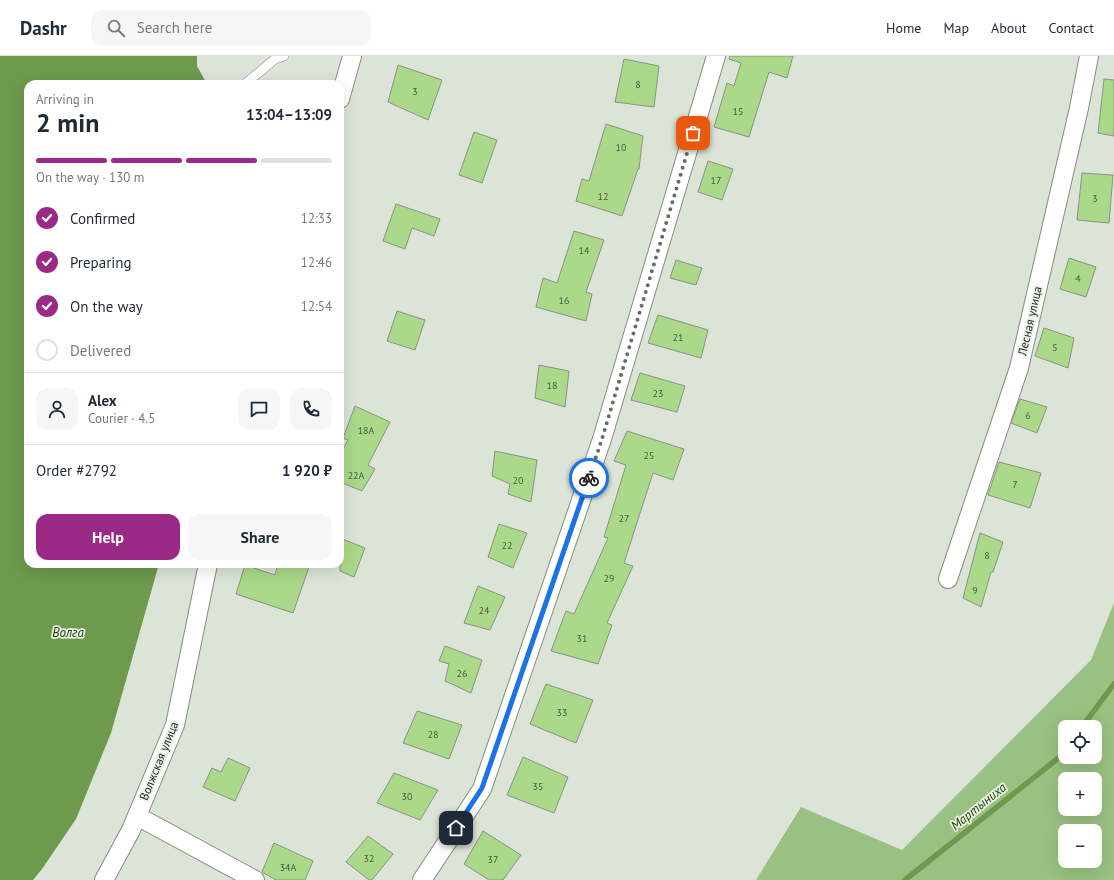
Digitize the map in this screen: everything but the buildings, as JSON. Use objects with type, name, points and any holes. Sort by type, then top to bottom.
[{"type":"street","points":[[344,85],[352,56]]},
{"type":"street","points":[[422,880],[482,788],[602,439],[716,56]]},
{"type":"street","name":"Лесная улица","points":[[948,579],[1020,368],[1079,108],[1089,56]]},
{"type":"street","name":"Волжская улица","points":[[104,880],[131,830],[175,725],[207,568]]},
{"type":"street","points":[[137,816],[255,880]]},
{"type":"lane","points":[[250,80],[275,59],[284,56]]},
{"type":"shaded area","points":[[1114,603],[1114,880],[756,880],[801,807],[902,850],[1091,660]]},
{"type":"water","name":"Волга","points":[[0,56],[197,56],[197,66],[205,80],[24,80],[24,568],[158,568],[111,733],[76,819],[33,880],[0,880]]},
{"type":"waterway","name":"Мартыниха","points":[[1087,720],[1114,684]]},
{"type":"waterway","name":"Мартыниха","points":[[905,880],[1058,758]]},
{"type":"way so far","points":[[589,478],[693,133]]},
{"type":"route","points":[[456,828],[482,788],[589,478]]}]
